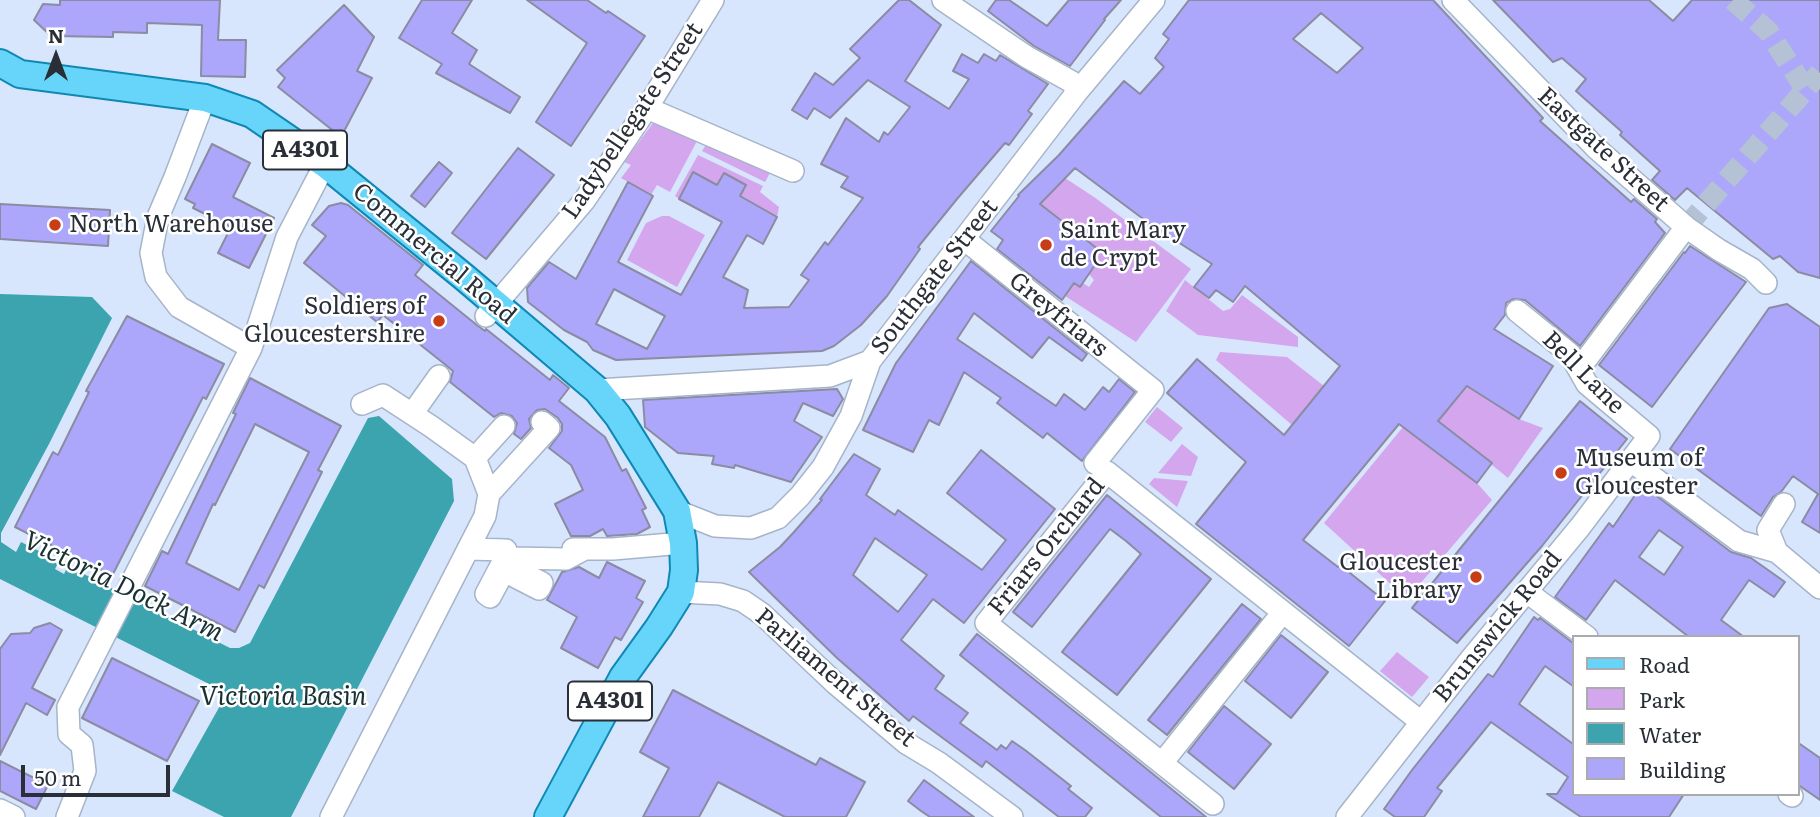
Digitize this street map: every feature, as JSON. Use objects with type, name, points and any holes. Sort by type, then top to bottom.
[{"type":"main road","name":"Commercial Road","points":[[0,63],[20,74],[205,98],[252,114],[325,164],[491,310],[597,390]]},
{"type":"main road","name":"A4301","points":[[548,817],[623,677],[660,627],[681,592],[684,570],[683,543],[677,511],[625,427],[597,390]]},
{"type":"street","name":"Ladybellegate Street","points":[[491,310],[584,201],[647,108],[713,0]]},
{"type":"street","points":[[943,0],[1027,57],[1072,82],[1077,92]]},
{"type":"street","name":"Southgate Street","points":[[677,511],[715,526],[751,528],[778,518],[800,496],[823,467],[851,416],[870,361],[1077,92],[1154,0]]},
{"type":"street","name":"Eastgate Street","points":[[1453,0],[1596,148],[1686,227],[1718,250],[1752,269],[1766,283]]},
{"type":"street","points":[[205,98],[158,217],[151,253],[156,277],[179,307],[251,348]]},
{"type":"street","points":[[647,108],[793,171]]},
{"type":"street","points":[[67,817],[85,771],[82,745],[69,734],[68,708],[251,348],[288,237],[325,164]]},
{"type":"street","points":[[1579,369],[1686,227]]},
{"type":"street","name":"Greyfriars","points":[[964,239],[1153,390],[1095,463]]},
{"type":"street","name":"Bell Lane","points":[[1517,311],[1570,354],[1587,384],[1649,436]]},
{"type":"street","points":[[597,390],[830,376],[870,361]]},
{"type":"street","points":[[412,414],[439,376]]},
{"type":"street","points":[[331,817],[485,516],[489,494],[475,458],[383,395],[362,404]]},
{"type":"street","points":[[489,494],[549,428],[542,422]]},
{"type":"street","points":[[475,458],[504,426]]},
{"type":"street","name":"Brunswick Road","points":[[1359,813],[1421,722],[1649,436]]},
{"type":"street","points":[[1631,461],[1739,541],[1777,552],[1820,588]]},
{"type":"street","name":"Friars Orchard","points":[[1213,804],[986,623],[1107,471],[1421,722]]},
{"type":"street","points":[[1777,552],[1768,530],[1784,504]]},
{"type":"street","points":[[468,549],[506,550],[506,556],[486,594],[491,597],[504,571],[539,589],[542,583],[508,566],[512,558],[566,559],[578,549],[683,543]]},
{"type":"street","name":"Parliament Street","points":[[681,592],[719,594],[743,601],[762,614],[836,684],[896,734],[1012,817]]},
{"type":"street","points":[[1527,592],[1584,635]]},
{"type":"street","points":[[1161,763],[1283,612]]},
{"type":"street","points":[[0,810],[14,817]]},
{"type":"green space","points":[[653,123],[697,141],[670,192],[657,185],[651,195],[621,178],[631,165],[624,162]]},
{"type":"green space","points":[[707,143],[772,169],[765,182],[702,151]]},
{"type":"green space","points":[[698,155],[763,186],[760,192],[779,207],[777,217],[740,196],[746,185],[724,173],[717,185],[693,172],[679,199],[675,196]]},
{"type":"green space","points":[[1065,178],[1191,269],[1136,342],[1065,296],[1074,283],[1080,287],[1083,283],[1089,287],[1094,280],[1089,274],[1095,266],[1091,261],[1099,250],[1056,216],[1037,206]]},
{"type":"green space","points":[[669,216],[705,235],[677,287],[627,260],[646,223]]},
{"type":"green space","points":[[1185,280],[1223,311],[1230,309],[1242,295],[1298,337],[1298,347],[1198,335],[1166,311]]},
{"type":"green space","points":[[1220,352],[1287,357],[1324,386],[1292,425],[1216,360]]},
{"type":"green space","points":[[1468,387],[1519,419],[1543,428],[1508,478],[1438,421]]},
{"type":"green space","points":[[1157,407],[1183,428],[1171,442],[1145,422]]},
{"type":"green space","points":[[1403,427],[1477,483],[1492,500],[1407,599],[1324,523]]},
{"type":"green space","points":[[1182,444],[1198,457],[1191,476],[1158,473]]},
{"type":"green space","points":[[1154,478],[1188,481],[1177,507],[1149,484]]},
{"type":"green space","points":[[1397,652],[1429,677],[1412,697],[1380,671]]},
{"type":"water","name":"Victoria Basin","points":[[0,294],[92,297],[112,318],[1,533],[1,542],[16,552],[21,542],[59,561],[55,569],[64,574],[68,566],[230,648],[239,648],[250,643],[368,418],[379,416],[452,479],[454,501],[291,817],[224,817],[172,791],[221,704],[221,693],[211,685],[0,579]]},
{"type":"building","points":[[60,0],[220,0],[218,40],[246,40],[245,77],[201,76],[202,25],[147,23],[147,33],[113,32],[113,37],[51,36],[34,20],[43,4],[60,5]]},
{"type":"building","points":[[422,0],[472,0],[452,33],[477,50],[469,64],[520,97],[510,113],[436,73],[442,64],[399,38]]},
{"type":"building","points":[[527,0],[587,0],[645,36],[571,146],[536,122],[587,43]]},
{"type":"building","points":[[899,0],[909,0],[941,25],[905,81],[949,109],[969,79],[953,71],[962,54],[978,63],[984,54],[996,61],[1000,55],[1048,84],[1028,111],[1032,114],[1009,145],[1005,143],[957,199],[918,247],[920,249],[887,296],[861,325],[834,346],[822,351],[616,360],[593,350],[587,342],[564,330],[528,302],[527,288],[549,262],[576,279],[628,182],[653,196],[618,262],[681,295],[722,222],[679,199],[693,172],[717,185],[724,173],[746,185],[740,196],[777,217],[763,244],[747,235],[723,277],[748,290],[744,308],[789,307],[809,280],[801,275],[825,242],[828,245],[863,198],[841,187],[848,177],[821,164],[846,118],[879,142],[884,132],[888,135],[910,107],[868,80],[830,118],[814,108],[807,119],[792,110],[815,73],[833,85],[860,58],[850,49]],"holes":[[[614,289],[665,316],[647,349],[596,324]]]},
{"type":"building","points":[[996,0],[1009,0],[1047,26],[1069,0],[1121,0],[1070,66],[1034,46],[988,11]]},
{"type":"building","points":[[1189,0],[1433,0],[1543,118],[1540,121],[1631,202],[1634,199],[1657,219],[1655,222],[1665,233],[1580,346],[1525,300],[1513,299],[1506,303],[1505,315],[1494,329],[1553,366],[1519,419],[1467,386],[1438,421],[1492,463],[1477,483],[1399,424],[1303,540],[1385,601],[1349,646],[1196,524],[1246,462],[1167,393],[1197,359],[1284,435],[1340,366],[1245,286],[1233,302],[1216,290],[1209,298],[1194,287],[1212,264],[1150,224],[1075,168],[1040,204],[1099,250],[1091,261],[1095,265],[1080,287],[1074,283],[1062,300],[997,249],[1003,240],[991,231],[1018,195],[1059,155],[1124,81],[1140,94],[1164,67],[1155,58],[1169,39],[1163,34]],"holes":[[[1321,13],[1363,48],[1337,73],[1293,39]]]},
{"type":"building","points":[[1493,0],[1649,0],[1673,21],[1692,0],[1820,0],[1820,278],[1798,272],[1780,256],[1773,259],[1687,188],[1675,200],[1652,180],[1660,171],[1576,91],[1586,79],[1562,58],[1553,62]]},
{"type":"building","points":[[344,5],[374,37],[357,71],[372,78],[341,137],[278,87],[285,78],[277,70]]},
{"type":"building","points":[[212,144],[250,163],[233,197],[274,218],[249,268],[218,253],[231,227],[193,208],[195,204],[185,199]]},
{"type":"building","points":[[518,148],[554,175],[486,259],[452,233]]},
{"type":"building","points":[[439,162],[452,173],[425,207],[411,196]]},
{"type":"building","points":[[341,203],[348,205],[423,265],[415,275],[550,380],[553,375],[569,388],[559,401],[605,437],[622,471],[626,469],[646,508],[642,510],[650,527],[637,534],[607,536],[603,529],[590,536],[571,536],[555,504],[583,490],[571,465],[549,448],[562,431],[558,418],[545,409],[537,410],[529,419],[531,428],[521,439],[514,434],[517,423],[512,416],[501,413],[494,417],[450,382],[453,371],[447,366],[383,315],[377,322],[304,263],[326,236],[312,225],[329,206]]},
{"type":"building","name":"North Warehouse","points":[[0,204],[110,210],[108,246],[0,239]]},
{"type":"building","points":[[1690,246],[1746,282],[1652,407],[1599,365]]},
{"type":"building","points":[[971,261],[1087,354],[1082,361],[1049,337],[1032,358],[974,313],[957,339],[1056,406],[1064,394],[1085,410],[1103,387],[1109,392],[1119,379],[1135,392],[1082,461],[1047,433],[1043,438],[997,403],[1001,398],[964,372],[939,425],[929,420],[913,452],[863,430],[896,363]]},
{"type":"building","points":[[1787,304],[1820,327],[1820,533],[1802,522],[1818,494],[1793,476],[1781,492],[1773,497],[1761,516],[1670,449],[1769,308]]},
{"type":"building","points":[[127,316],[224,364],[206,399],[203,397],[112,576],[15,527],[53,452],[58,455],[89,392],[86,391]]},
{"type":"building","points":[[250,378],[341,426],[318,470],[322,472],[264,588],[259,585],[235,632],[145,586],[162,551],[168,554],[236,414],[233,413]],"holes":[[[255,424],[309,452],[239,590],[186,563]]]},
{"type":"building","points":[[837,389],[843,399],[833,416],[803,403],[794,421],[822,437],[791,482],[735,465],[734,468],[712,464],[714,456],[678,453],[645,427],[643,400]]},
{"type":"building","points":[[1580,401],[1627,439],[1542,546],[1457,643],[1412,608]]},
{"type":"building","points":[[981,450],[1055,509],[964,623],[933,599],[901,640],[944,676],[935,689],[968,713],[960,723],[997,750],[1001,745],[1006,749],[1012,741],[1025,750],[1071,786],[1068,789],[1092,808],[1085,817],[1059,817],[986,761],[982,767],[913,716],[909,721],[837,658],[749,572],[794,532],[822,500],[820,499],[854,454],[880,469],[866,495],[895,515],[898,510],[982,570],[1006,540],[947,493]],"holes":[[[875,538],[927,575],[898,612],[853,575]]]},
{"type":"building","points":[[1642,485],[1731,552],[1751,558],[1785,582],[1774,597],[1749,580],[1721,620],[1741,635],[1686,635],[1615,580],[1586,620],[1555,597],[1609,523],[1613,527]],"holes":[[[1659,530],[1683,547],[1664,575],[1639,557]]]},
{"type":"building","points":[[1107,495],[1211,579],[1117,695],[1062,652],[1141,554],[1126,541],[1110,529],[1032,627],[1013,612]]},
{"type":"building","points":[[607,562],[645,581],[636,598],[643,602],[621,640],[615,637],[598,668],[561,648],[577,617],[547,600],[562,572],[579,567],[599,578]]},
{"type":"building","points":[[1242,604],[1261,619],[1167,735],[1148,720]]},
{"type":"building","points":[[1534,617],[1538,620],[1540,618],[1572,642],[1572,685],[1545,666],[1519,704],[1572,743],[1572,796],[1683,796],[1669,817],[1581,817],[1547,794],[1557,794],[1568,777],[1491,722],[1437,788],[1442,791],[1424,817],[1395,817],[1384,809],[1488,674],[1493,677]]},
{"type":"building","points":[[50,623],[62,630],[32,688],[55,700],[47,715],[26,703],[0,755],[0,649],[11,634],[30,633],[34,628]]},
{"type":"building","points":[[977,634],[1206,817],[1161,817],[960,655]]},
{"type":"building","points":[[1281,635],[1328,672],[1291,718],[1245,681]]},
{"type":"building","points":[[112,658],[199,701],[167,761],[82,718]]},
{"type":"building","points":[[673,690],[816,765],[820,758],[865,782],[846,817],[785,817],[718,782],[699,817],[643,817],[669,768],[640,752]]},
{"type":"building","points":[[1224,706],[1271,744],[1234,789],[1188,752]]},
{"type":"building","points":[[1799,743],[1820,758],[1820,800],[1799,785]]},
{"type":"building","points":[[0,761],[48,785],[36,809],[0,791]]},
{"type":"building","points":[[924,780],[974,817],[930,817],[921,811],[908,801]]},
{"type":"tunnel","points":[[1733,0],[1768,31],[1806,90]]},
{"type":"tunnel","points":[[1686,227],[1820,73]]},
{"type":"place","name":"North Warehouse","points":[[55,225]]},
{"type":"place","name":"Saint Mary de Crypt","points":[[1046,245]]},
{"type":"place","name":"Soldiers of Gloucestershire","points":[[439,321]]},
{"type":"place","name":"Museum of Gloucester","points":[[1561,473]]},
{"type":"place","name":"Gloucester Library","points":[[1476,577]]},
{"type":"water label","name":"Victoria Dock Arm","points":[[123,587]]}]
